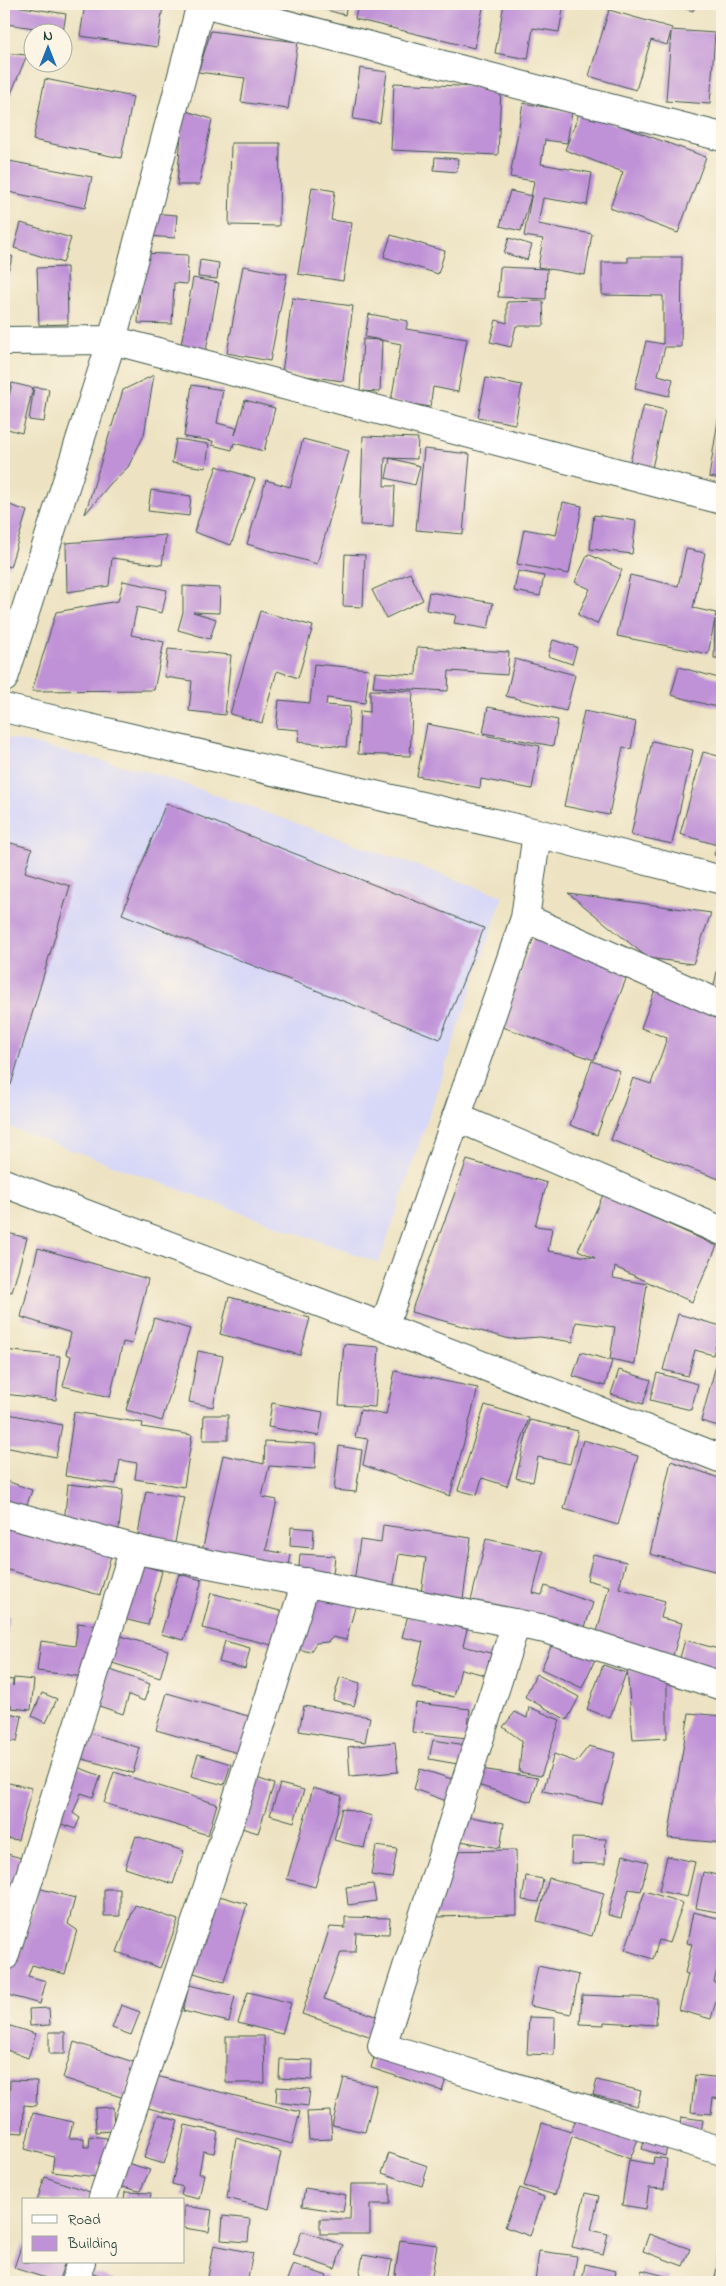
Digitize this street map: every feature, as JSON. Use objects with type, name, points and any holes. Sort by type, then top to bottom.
[{"type":"street","points":[[4,678],[112,340],[201,4]]},
{"type":"street","points":[[207,4],[722,137]]},
{"type":"street","points":[[4,341],[112,340],[722,500]]},
{"type":"street","points":[[4,708],[537,834],[722,880]]},
{"type":"street","points":[[384,1328],[525,918],[537,834]]},
{"type":"street","points":[[525,918],[722,1005]]},
{"type":"street","points":[[456,1117],[722,1231]]},
{"type":"street","points":[[4,1183],[722,1460]]},
{"type":"street","points":[[4,1513],[134,1549],[545,1629],[722,1686]]},
{"type":"street","points":[[4,1957],[134,1549]]},
{"type":"street","points":[[103,2198],[232,1815],[306,1582]]},
{"type":"street","points":[[516,1624],[382,2046],[722,2151]]},
{"type":"street","points":[[75,2282],[80,2264]]},
{"type":"shaded area","points":[[4,737],[153,773],[503,896],[379,1263],[4,1125]]},
{"type":"building","points":[[85,4],[163,6],[157,47],[80,36]]},
{"type":"building","points":[[304,4],[347,4],[345,15]]},
{"type":"building","points":[[358,4],[484,4],[474,48],[355,19]]},
{"type":"building","points":[[504,4],[564,4],[559,32],[533,28],[528,59],[495,53]]},
{"type":"building","points":[[670,4],[695,4],[693,11]]},
{"type":"building","points":[[10,5],[66,14],[65,22],[22,22],[22,26],[6,24]]},
{"type":"building","points":[[609,10],[672,28],[671,30],[715,33],[710,104],[666,101],[671,32],[667,45],[651,40],[636,90],[589,76]]},
{"type":"building","points":[[211,31],[298,42],[288,109],[241,102],[245,78],[198,72]]},
{"type":"building","points":[[4,53],[22,55],[22,67],[10,96],[4,96]]},
{"type":"building","points":[[360,68],[387,72],[380,123],[353,119]]},
{"type":"building","points":[[45,79],[133,97],[121,158],[33,140]]},
{"type":"building","points":[[394,83],[501,88],[498,155],[391,150]]},
{"type":"building","points":[[523,103],[572,112],[567,143],[545,140],[541,164],[592,173],[587,205],[543,198],[538,224],[592,234],[585,275],[538,267],[543,239],[524,236],[534,181],[510,177]]},
{"type":"building","points":[[183,110],[212,119],[199,185],[177,185]]},
{"type":"building","points":[[580,111],[706,157],[678,233],[610,208],[623,172],[565,150]]},
{"type":"building","points":[[231,143],[280,143],[279,226],[229,225]]},
{"type":"building","points":[[435,157],[458,159],[457,172],[434,170]]},
{"type":"building","points":[[4,160],[92,177],[85,208],[4,191]]},
{"type":"building","points":[[312,187],[335,191],[331,220],[352,223],[343,281],[298,274]]},
{"type":"building","points":[[510,191],[531,196],[521,231],[500,226]]},
{"type":"building","points":[[149,213],[177,215],[175,238],[147,236]]},
{"type":"building","points":[[21,223],[71,238],[63,263],[14,248]]},
{"type":"building","points":[[391,235],[445,251],[438,274],[384,257]]},
{"type":"building","points":[[509,238],[532,245],[527,260],[504,253]]},
{"type":"building","points":[[722,246],[722,271],[717,270]]},
{"type":"building","points":[[4,253],[13,257],[4,281]]},
{"type":"building","points":[[142,253],[188,255],[187,284],[174,283],[172,324],[138,323]]},
{"type":"building","points":[[628,257],[682,257],[681,347],[665,347],[658,375],[673,379],[669,396],[635,388],[646,341],[663,344],[663,296],[602,295],[602,262],[628,262]]},
{"type":"building","points":[[200,260],[219,263],[217,279],[198,277]]},
{"type":"building","points":[[243,266],[287,274],[270,361],[227,353]]},
{"type":"building","points":[[67,267],[68,324],[39,325],[37,268]]},
{"type":"building","points":[[500,267],[547,269],[546,299],[498,297]]},
{"type":"building","points":[[193,278],[219,283],[206,350],[181,345]]},
{"type":"building","points":[[292,298],[353,306],[343,381],[282,373]]},
{"type":"building","points":[[543,301],[544,326],[516,326],[511,347],[490,342],[496,320],[507,323],[507,302]]},
{"type":"building","points":[[369,314],[408,321],[406,329],[467,339],[458,392],[433,387],[430,407],[391,401],[401,344],[365,337]]},
{"type":"building","points":[[363,339],[382,340],[380,392],[360,391]]},
{"type":"building","points":[[154,375],[144,435],[128,467],[110,484],[85,514],[123,390]]},
{"type":"building","points":[[486,378],[522,385],[515,424],[478,417]]},
{"type":"building","points":[[12,383],[33,388],[22,433],[4,428],[4,417]]},
{"type":"building","points":[[192,385],[223,390],[217,423],[237,428],[245,400],[275,408],[264,451],[234,443],[232,450],[212,445],[213,441],[184,437]]},
{"type":"building","points":[[34,387],[49,389],[44,422],[29,420]]},
{"type":"building","points":[[644,405],[665,410],[652,468],[630,462]]},
{"type":"building","points":[[718,420],[722,421],[722,479],[709,477]]},
{"type":"building","points":[[363,436],[418,438],[417,459],[385,458],[384,486],[395,486],[393,526],[360,525]]},
{"type":"building","points":[[176,439],[209,444],[206,468],[172,463]]},
{"type":"building","points":[[303,439],[349,451],[317,564],[247,544],[266,480],[290,487]]},
{"type":"building","points":[[424,449],[470,454],[463,534],[416,530]]},
{"type":"building","points":[[390,458],[420,466],[415,485],[386,478]]},
{"type":"building","points":[[217,466],[255,479],[231,545],[194,532]]},
{"type":"building","points":[[151,490],[191,496],[189,516],[148,511]]},
{"type":"building","points":[[563,502],[582,506],[569,574],[517,564],[524,529],[556,535]]},
{"type":"building","points":[[4,503],[27,511],[10,567],[4,565]]},
{"type":"building","points":[[594,515],[636,521],[632,554],[590,549]]},
{"type":"building","points":[[166,535],[162,565],[112,558],[109,586],[67,592],[66,543]]},
{"type":"building","points":[[686,549],[705,553],[693,608],[716,613],[715,617],[722,617],[722,658],[714,658],[715,619],[708,654],[617,636],[630,575],[678,586]]},
{"type":"building","points":[[345,554],[365,555],[363,607],[343,606]]},
{"type":"building","points":[[588,554],[622,570],[597,624],[578,615],[590,589],[575,582]]},
{"type":"building","points":[[719,554],[722,554],[722,585],[718,585]]},
{"type":"building","points":[[518,571],[544,576],[540,596],[514,591]]},
{"type":"building","points":[[410,573],[423,600],[386,618],[372,590]]},
{"type":"building","points":[[123,581],[167,590],[162,613],[137,607],[131,635],[164,642],[154,690],[32,691],[56,612],[118,601]]},
{"type":"building","points":[[183,586],[220,588],[219,613],[193,612],[216,619],[210,639],[178,630],[183,612]]},
{"type":"building","points":[[429,592],[493,603],[488,629],[454,623],[456,615],[426,610]]},
{"type":"building","points":[[260,611],[313,626],[298,678],[277,671],[262,723],[230,714]]},
{"type":"building","points":[[553,640],[577,647],[572,664],[548,656]]},
{"type":"building","points":[[417,647],[509,652],[507,675],[449,671],[448,691],[373,687],[375,672],[416,675]]},
{"type":"building","points":[[168,649],[231,655],[225,715],[189,711],[192,681],[165,677]]},
{"type":"building","points":[[515,659],[575,675],[566,711],[506,696]]},
{"type":"building","points":[[314,664],[369,669],[365,703],[327,698],[326,705],[350,707],[346,747],[298,742],[299,730],[276,728],[279,700],[310,703]]},
{"type":"building","points":[[679,667],[722,679],[720,708],[671,695]]},
{"type":"building","points":[[370,690],[413,691],[410,756],[358,754],[360,711],[370,712]]},
{"type":"building","points":[[488,707],[558,720],[553,746],[483,733]]},
{"type":"building","points":[[584,711],[636,722],[631,749],[623,747],[609,815],[564,806]]},
{"type":"building","points":[[427,724],[540,746],[532,789],[481,779],[480,788],[417,776]]},
{"type":"building","points":[[652,741],[693,750],[672,844],[631,835]]},
{"type":"building","points":[[703,752],[722,757],[722,857],[714,855],[717,845],[680,834]]},
{"type":"building","points":[[166,803],[484,928],[440,1039],[122,914]]},
{"type":"building","points":[[4,841],[32,849],[25,872],[70,886],[11,1085],[4,1083]]},
{"type":"building","points":[[568,893],[711,913],[693,964],[648,958]]},
{"type":"building","points":[[535,933],[630,969],[594,1060],[500,1026]]},
{"type":"building","points":[[722,953],[722,992],[713,990]]},
{"type":"building","points":[[656,987],[722,1011],[722,1180],[611,1140],[633,1078],[651,1084],[667,1038],[641,1028]]},
{"type":"building","points":[[592,1061],[620,1071],[597,1135],[570,1125]]},
{"type":"building","points":[[467,1160],[547,1183],[535,1226],[552,1228],[548,1251],[595,1258],[578,1250],[603,1195],[717,1246],[692,1302],[615,1267],[613,1278],[647,1284],[635,1364],[610,1359],[615,1327],[576,1322],[573,1342],[540,1337],[510,1339],[411,1312]]},
{"type":"building","points":[[4,1232],[27,1238],[12,1292],[4,1290]]},
{"type":"building","points":[[38,1248],[148,1279],[132,1344],[123,1342],[110,1397],[63,1386],[71,1356],[66,1354],[71,1333],[21,1317]]},
{"type":"building","points":[[229,1297],[310,1318],[300,1355],[220,1334]]},
{"type":"building","points":[[678,1314],[721,1326],[713,1355],[695,1350],[688,1376],[663,1370]]},
{"type":"building","points":[[154,1318],[190,1329],[162,1421],[126,1410]]},
{"type":"building","points":[[722,1343],[722,1427],[701,1421]]},
{"type":"building","points":[[344,1344],[379,1347],[375,1407],[339,1405]]},
{"type":"building","points":[[4,1350],[60,1356],[56,1400],[4,1394]]},
{"type":"building","points":[[198,1351],[223,1356],[213,1407],[189,1402]]},
{"type":"building","points":[[581,1352],[612,1361],[605,1386],[573,1376]]},
{"type":"building","points":[[619,1370],[651,1380],[643,1404],[611,1394]]},
{"type":"building","points":[[395,1371],[478,1388],[450,1496],[363,1465],[368,1439],[355,1437],[360,1410],[386,1415]]},
{"type":"building","points":[[657,1373],[698,1384],[691,1410],[650,1400]]},
{"type":"building","points":[[272,1403],[323,1412],[319,1436],[268,1427]]},
{"type":"building","points":[[485,1405],[529,1418],[507,1486],[482,1478],[477,1495],[458,1490]]},
{"type":"building","points":[[74,1412],[143,1423],[142,1427],[192,1435],[184,1487],[135,1479],[137,1463],[120,1460],[116,1484],[65,1476]]},
{"type":"building","points":[[4,1413],[62,1425],[56,1457],[4,1447]]},
{"type":"building","points":[[204,1415],[228,1415],[228,1440],[203,1440]]},
{"type":"building","points":[[530,1420],[578,1431],[570,1464],[538,1457],[533,1482],[516,1478]]},
{"type":"building","points":[[583,1440],[638,1456],[618,1525],[564,1509]]},
{"type":"building","points":[[265,1441],[316,1444],[315,1469],[269,1466],[262,1497],[277,1500],[266,1550],[291,1555],[286,1580],[200,1561],[223,1455],[264,1464]]},
{"type":"building","points":[[339,1446],[362,1450],[356,1492],[334,1490]]},
{"type":"building","points":[[671,1461],[722,1479],[722,1573],[650,1554]]},
{"type":"building","points":[[4,1480],[32,1490],[23,1516],[4,1509]]},
{"type":"building","points":[[68,1484],[123,1490],[118,1538],[63,1533]]},
{"type":"building","points":[[146,1491],[184,1497],[172,1557],[135,1550]]},
{"type":"building","points":[[4,1522],[112,1552],[100,1595],[4,1569]]},
{"type":"building","points":[[383,1525],[471,1538],[463,1599],[421,1593],[426,1558],[399,1554],[393,1589],[354,1583],[360,1540],[381,1543]]},
{"type":"building","points":[[291,1527],[314,1529],[313,1548],[290,1546]]},
{"type":"building","points":[[486,1539],[543,1551],[533,1593],[542,1595],[545,1586],[593,1603],[583,1633],[470,1605]]},
{"type":"building","points":[[300,1554],[335,1556],[332,1583],[298,1580]]},
{"type":"building","points":[[593,1554],[626,1562],[619,1588],[665,1601],[661,1618],[682,1623],[673,1656],[596,1636],[609,1586],[587,1580]]},
{"type":"building","points":[[134,1563],[162,1571],[148,1625],[120,1618]]},
{"type":"building","points":[[179,1574],[202,1580],[184,1640],[161,1634]]},
{"type":"building","points":[[313,1592],[356,1604],[346,1640],[333,1637],[328,1642],[316,1643],[310,1652],[297,1649]]},
{"type":"building","points":[[211,1593],[284,1612],[276,1646],[202,1628]]},
{"type":"building","points":[[408,1615],[467,1629],[463,1646],[494,1654],[489,1676],[461,1669],[454,1697],[412,1687],[423,1642],[402,1637]]},
{"type":"building","points":[[4,1616],[9,1616],[6,1649],[4,1649]]},
{"type":"building","points":[[78,1623],[99,1626],[92,1678],[37,1671],[41,1641],[75,1646]]},
{"type":"building","points":[[114,1634],[168,1650],[160,1678],[106,1661]]},
{"type":"building","points":[[555,1638],[597,1655],[582,1688],[541,1669]]},
{"type":"building","points":[[685,1640],[722,1650],[722,1676],[678,1665]]},
{"type":"building","points":[[225,1641],[250,1648],[245,1669],[219,1662]]},
{"type":"building","points":[[603,1665],[626,1673],[610,1718],[587,1709]]},
{"type":"building","points":[[102,1667],[150,1684],[144,1701],[129,1695],[123,1714],[90,1703]]},
{"type":"building","points":[[627,1669],[667,1679],[667,1738],[633,1740]]},
{"type":"building","points":[[536,1674],[579,1697],[567,1720],[525,1697]]},
{"type":"building","points":[[340,1677],[360,1683],[354,1706],[333,1700]]},
{"type":"building","points":[[14,1678],[34,1680],[31,1710],[11,1708],[11,1704],[4,1704],[4,1679],[13,1680],[13,1686]]},
{"type":"building","points":[[42,1693],[57,1699],[46,1723],[32,1716]]},
{"type":"building","points":[[167,1693],[255,1718],[245,1755],[156,1730]]},
{"type":"building","points":[[416,1703],[470,1709],[467,1738],[412,1732]]},
{"type":"building","points":[[304,1706],[370,1717],[365,1742],[299,1731]]},
{"type":"building","points":[[529,1707],[560,1720],[541,1776],[519,1772],[522,1741],[503,1727],[515,1712],[527,1718]]},
{"type":"building","points":[[4,1712],[22,1716],[17,1742],[4,1740]]},
{"type":"building","points":[[689,1713],[722,1716],[722,1843],[668,1838]]},
{"type":"building","points":[[83,1731],[140,1748],[133,1773],[76,1757]]},
{"type":"building","points":[[433,1740],[466,1745],[463,1765],[429,1759]]},
{"type":"building","points":[[395,1742],[398,1772],[350,1776],[348,1747]]},
{"type":"building","points":[[589,1746],[615,1753],[602,1804],[543,1791],[554,1754],[576,1762]]},
{"type":"building","points":[[198,1754],[231,1764],[224,1785],[191,1776]]},
{"type":"building","points":[[72,1765],[101,1776],[93,1797],[81,1793],[73,1813],[80,1818],[75,1829],[51,1820]]},
{"type":"building","points":[[475,1768],[538,1778],[531,1802],[468,1782]]},
{"type":"building","points":[[420,1769],[455,1780],[449,1802],[414,1789]]},
{"type":"building","points":[[114,1772],[217,1804],[208,1835],[104,1803]]},
{"type":"building","points":[[251,1776],[274,1784],[258,1833],[235,1826]]},
{"type":"building","points":[[4,1782],[32,1788],[18,1840],[4,1838]]},
{"type":"building","points":[[280,1784],[304,1790],[294,1822],[270,1815]]},
{"type":"building","points":[[313,1788],[342,1796],[315,1887],[287,1879]]},
{"type":"building","points":[[342,1808],[372,1816],[364,1848],[334,1840]]},
{"type":"building","points":[[465,1816],[504,1823],[500,1848],[460,1841]]},
{"type":"building","points":[[136,1836],[184,1851],[173,1884],[125,1868]]},
{"type":"building","points":[[572,1838],[606,1839],[605,1864],[571,1863]]},
{"type":"building","points":[[376,1846],[397,1849],[392,1878],[371,1875]]},
{"type":"building","points":[[516,1850],[517,1915],[434,1917],[433,1851]]},
{"type":"building","points":[[4,1853],[21,1858],[4,1911]]},
{"type":"building","points":[[623,1855],[648,1862],[641,1891],[629,1889],[621,1918],[608,1915]]},
{"type":"building","points":[[667,1856],[695,1862],[687,1897],[659,1891]]},
{"type":"building","points":[[703,1872],[722,1876],[722,1913],[696,1908]]},
{"type":"building","points":[[526,1876],[543,1879],[539,1902],[522,1900]]},
{"type":"building","points":[[549,1878],[604,1893],[592,1936],[537,1921]]},
{"type":"building","points":[[373,1884],[376,1901],[348,1905],[346,1887]]},
{"type":"building","points":[[38,1888],[75,1898],[68,1924],[77,1930],[65,1974],[32,1965],[28,1976],[46,1981],[40,2004],[4,1994],[4,1986],[18,1931],[26,1933]]},
{"type":"building","points":[[104,1889],[120,1889],[120,1916],[104,1916]]},
{"type":"building","points":[[645,1891],[683,1903],[669,1943],[659,1940],[653,1959],[625,1950]]},
{"type":"building","points":[[216,1895],[247,1904],[224,1982],[194,1973]]},
{"type":"building","points":[[135,1905],[178,1920],[160,1968],[117,1952]]},
{"type":"building","points":[[693,1912],[722,1919],[720,1950],[722,1951],[714,1982],[721,1983],[711,2019],[679,2010],[688,1974],[685,1973],[692,1944],[687,1943]]},
{"type":"building","points":[[345,1917],[390,1918],[389,1934],[356,1933],[355,1952],[341,1952],[324,1999],[379,2017],[372,2037],[302,2014],[330,1927],[345,1928]]},
{"type":"building","points":[[538,1966],[579,1975],[571,2014],[530,2006]]},
{"type":"building","points":[[189,1985],[235,1996],[229,2022],[183,2011]]},
{"type":"building","points":[[248,1992],[291,2003],[282,2034],[238,2023]]},
{"type":"building","points":[[582,1995],[657,1998],[656,2025],[604,2022],[604,2025],[580,2024]]},
{"type":"building","points":[[121,2005],[140,2012],[131,2035],[112,2028]]},
{"type":"building","points":[[49,2008],[50,2025],[30,2026],[29,2009]]},
{"type":"building","points":[[529,2017],[555,2018],[554,2055],[527,2054]]},
{"type":"building","points":[[4,2024],[36,2034],[28,2058],[4,2049]]},
{"type":"building","points":[[49,2032],[65,2032],[65,2054],[49,2054]]},
{"type":"building","points":[[226,2036],[264,2036],[265,2083],[226,2083]]},
{"type":"building","points":[[74,2042],[136,2063],[124,2098],[63,2078]]},
{"type":"building","points":[[376,2051],[448,2074],[442,2091],[371,2068]]},
{"type":"building","points":[[280,2059],[313,2060],[312,2080],[279,2078]]},
{"type":"building","points":[[695,2075],[722,2078],[722,2099],[713,2098],[711,2114],[691,2112]]},
{"type":"building","points":[[156,2076],[300,2112],[292,2144],[148,2108]]},
{"type":"building","points":[[344,2078],[377,2086],[365,2132],[332,2125]]},
{"type":"building","points":[[10,2080],[37,2081],[36,2106],[24,2105],[23,2133],[4,2132],[4,2101],[9,2101]]},
{"type":"building","points":[[597,2080],[641,2091],[637,2106],[593,2095]]},
{"type":"building","points":[[277,2087],[310,2089],[308,2106],[276,2102]]},
{"type":"building","points":[[582,2103],[643,2127],[630,2159],[572,2136],[555,2195],[524,2186],[542,2123],[571,2132]]},
{"type":"building","points":[[113,2107],[114,2131],[96,2132],[95,2108]]},
{"type":"building","points":[[330,2111],[332,2139],[309,2140],[307,2112]]},
{"type":"building","points":[[33,2113],[73,2122],[69,2138],[84,2138],[84,2147],[89,2147],[90,2136],[107,2138],[105,2166],[98,2166],[97,2177],[52,2172],[54,2157],[25,2149]]},
{"type":"building","points":[[158,2115],[178,2121],[164,2164],[144,2158]]},
{"type":"building","points":[[681,2117],[703,2120],[699,2146],[678,2143]]},
{"type":"building","points":[[185,2125],[218,2132],[214,2153],[203,2151],[199,2174],[204,2174],[199,2199],[181,2195],[183,2187],[172,2184]]},
{"type":"building","points":[[647,2130],[670,2136],[665,2156],[642,2149]]},
{"type":"building","points":[[236,2138],[281,2152],[269,2209],[227,2198]]},
{"type":"building","points":[[389,2153],[428,2166],[422,2186],[382,2173]]},
{"type":"building","points":[[654,2157],[667,2159],[664,2189],[649,2188],[646,2209],[622,2205],[629,2160],[653,2164]]},
{"type":"building","points":[[121,2161],[150,2170],[140,2191],[113,2185]]},
{"type":"building","points":[[45,2177],[90,2192],[88,2198],[38,2198]]},
{"type":"building","points":[[351,2184],[390,2184],[390,2204],[370,2204],[370,2234],[320,2234],[320,2219],[350,2219]]},
{"type":"building","points":[[305,2188],[346,2195],[343,2212],[302,2206]]},
{"type":"building","points":[[520,2188],[544,2197],[530,2236],[505,2227]]},
{"type":"building","points":[[125,2192],[151,2193],[150,2198],[124,2198]]},
{"type":"building","points":[[585,2193],[599,2196],[591,2230],[608,2234],[603,2254],[572,2247]]},
{"type":"building","points":[[185,2206],[212,2210],[209,2232],[185,2228]]},
{"type":"building","points":[[223,2216],[250,2219],[248,2242],[221,2240]]},
{"type":"building","points":[[302,2231],[343,2245],[335,2269],[293,2255]]},
{"type":"building","points":[[649,2234],[690,2249],[683,2266],[643,2251]]},
{"type":"building","points":[[400,2240],[437,2245],[431,2282],[394,2282]]},
{"type":"building","points":[[22,2244],[22,2264],[64,2264],[58,2282],[14,2268]]},
{"type":"building","points":[[214,2245],[253,2253],[247,2282],[207,2282]]},
{"type":"building","points":[[721,2248],[722,2282],[714,2282]]},
{"type":"building","points":[[539,2251],[577,2256],[573,2282],[535,2282]]},
{"type":"building","points":[[363,2255],[392,2260],[388,2281],[359,2276]]},
{"type":"building","points":[[293,2264],[327,2276],[325,2282],[286,2282]]},
{"type":"building","points":[[585,2264],[616,2271],[614,2282],[582,2282]]},
{"type":"building","points":[[642,2270],[669,2277],[668,2282],[639,2282]]},
{"type":"building","points":[[90,2272],[119,2282],[86,2282]]}]
